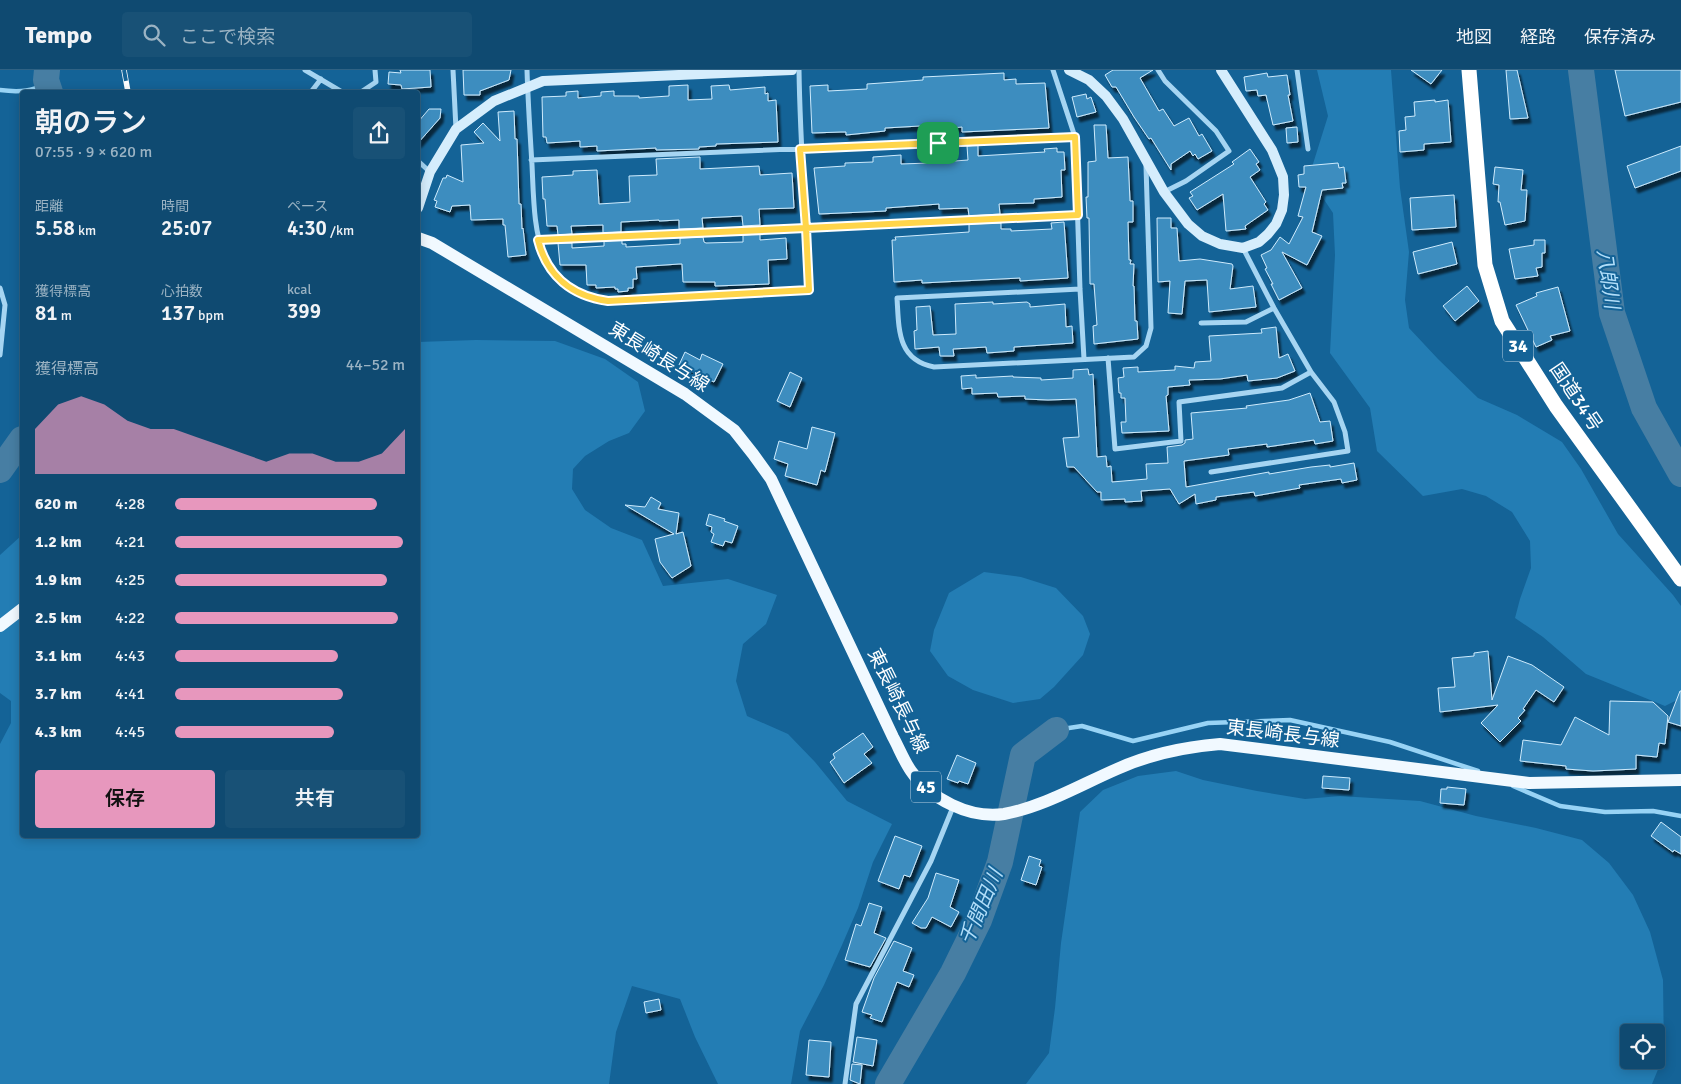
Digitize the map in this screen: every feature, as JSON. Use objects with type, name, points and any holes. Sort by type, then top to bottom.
[{"type":"highway","name":"国道34号","points":[[1469,70],[1485,265],[1502,321],[1556,406],[1681,579]]},
{"type":"main road","name":"東長崎長与線","points":[[420,239],[432,243],[653,374],[685,394],[734,430],[771,479],[893,738],[912,772],[930,792],[953,806],[978,813],[1002,814],[1058,796],[1118,768],[1152,756],[1186,747],[1220,744],[1529,783],[1681,780]]},
{"type":"main road","points":[[0,626],[20,611]]},
{"type":"street","points":[[306,70],[339,90]]},
{"type":"street","points":[[364,90],[376,82],[375,70]]},
{"type":"street","points":[[453,70],[456,129]]},
{"type":"street","points":[[527,70],[534,210],[540,248],[551,268],[570,289],[585,296],[608,301],[809,290],[800,149],[799,70]]},
{"type":"street","points":[[420,202],[430,172],[456,129],[494,101],[543,81],[792,70]]},
{"type":"street","points":[[1053,70],[1075,137],[1084,359]]},
{"type":"street","points":[[1069,70],[1089,80],[1106,96],[1123,119],[1164,192],[1188,224],[1202,236],[1220,244],[1243,248],[1259,242],[1276,224],[1282,210],[1284,194],[1283,177],[1272,150],[1221,70]]},
{"type":"street","points":[[1158,70],[1165,81],[1216,132],[1229,151],[1186,181],[1164,192]]},
{"type":"street","points":[[1297,70],[1308,149]]},
{"type":"street","points":[[313,90],[321,79]]},
{"type":"street","points":[[531,160],[1075,137]]},
{"type":"street","points":[[1080,289],[897,298],[899,324],[904,347],[916,361],[934,367],[1134,357],[1146,346],[1151,328],[1146,159]]},
{"type":"street","points":[[420,163],[430,172]]},
{"type":"street","points":[[538,240],[1078,215]]},
{"type":"street","points":[[1211,472],[1348,451],[1345,432],[1334,402],[1311,372],[1274,308],[1243,248]]},
{"type":"street","points":[[0,288],[5,305],[0,355]]},
{"type":"street","points":[[1201,323],[1246,322],[1274,308]]},
{"type":"street","points":[[1108,358],[1115,449],[1180,442],[1179,402],[1282,388],[1311,372]]},
{"type":"street","points":[[845,1084],[856,1004],[932,861],[953,806]]},
{"type":"shaded area","points":[[1317,70],[1391,70],[1400,188],[1409,252],[1405,300],[1409,328],[1478,398],[1517,415],[1562,442],[1581,469],[1618,534],[1681,606],[1681,698],[1665,706],[1586,674],[1543,637],[1515,618],[1531,568],[1530,541],[1512,512],[1486,496],[1462,489],[1423,496],[1377,451],[1370,408],[1330,353],[1335,255],[1333,213],[1321,195],[1312,167],[1328,116]]},
{"type":"shaded area","points":[[476,340],[555,341],[605,359],[638,382],[645,411],[629,433],[609,441],[585,456],[573,469],[572,489],[585,510],[611,528],[642,540],[663,586],[728,579],[777,595],[766,624],[743,644],[736,681],[747,716],[788,734],[815,762],[847,801],[892,824],[873,862],[858,908],[842,945],[800,1031],[791,1084],[718,1084],[695,1037],[680,999],[632,986],[616,1032],[609,1084],[0,1084],[0,744],[11,723],[11,701],[0,693],[0,555],[20,537],[20,838],[420,838],[420,342]]},
{"type":"shaded area","points":[[984,572],[1021,577],[1056,588],[1083,616],[1090,634],[1083,655],[1054,687],[1040,699],[1013,703],[973,690],[948,676],[930,651],[934,630],[949,593]]},
{"type":"shaded area","points":[[1176,771],[1203,780],[1305,799],[1340,796],[1420,801],[1582,840],[1609,863],[1633,895],[1650,932],[1663,980],[1664,1024],[1620,1024],[1620,1069],[1658,1069],[1652,1084],[1026,1084],[1049,1053],[1061,943],[1080,812],[1103,790],[1138,776]]},
{"type":"building","points":[[400,70],[430,70],[431,87],[402,89],[401,85],[388,84],[389,72],[401,73]]},
{"type":"building","points":[[463,70],[511,70],[509,80],[480,91],[480,95],[464,95]]},
{"type":"building","points":[[1113,70],[1153,70],[1140,78],[1159,111],[1163,109],[1174,126],[1189,118],[1199,136],[1202,134],[1212,151],[1198,159],[1190,151],[1171,164],[1171,170],[1151,138],[1149,139],[1134,117],[1116,87],[1112,87],[1105,75]]},
{"type":"building","points":[[1411,70],[1442,70],[1431,84]]},
{"type":"building","points":[[1506,70],[1517,70],[1528,118],[1510,119]]},
{"type":"building","points":[[1615,70],[1681,70],[1681,102],[1625,116]]},
{"type":"building","points":[[1004,73],[1004,80],[1016,79],[1016,84],[1045,83],[1049,128],[962,132],[962,127],[941,129],[941,127],[921,128],[920,126],[885,128],[885,131],[846,135],[846,132],[812,133],[810,86],[828,85],[828,91],[867,89],[867,84],[923,80],[923,77]]},
{"type":"building","points":[[1267,73],[1268,77],[1287,75],[1290,95],[1288,95],[1293,121],[1273,125],[1266,95],[1258,96],[1257,90],[1246,91],[1244,77]]},
{"type":"building","points":[[688,85],[688,100],[712,99],[711,86],[729,85],[730,90],[765,87],[765,94],[768,93],[768,101],[776,100],[778,142],[716,144],[716,146],[699,147],[699,149],[656,150],[656,148],[597,151],[597,146],[580,147],[580,141],[547,143],[546,137],[543,137],[542,97],[566,96],[566,92],[578,91],[578,98],[601,96],[601,92],[614,91],[614,96],[639,96],[639,98],[669,96],[669,86]]},
{"type":"building","points":[[1086,94],[1087,99],[1091,97],[1096,112],[1077,117],[1072,97]]},
{"type":"building","points":[[1435,100],[1435,102],[1448,100],[1451,142],[1424,144],[1424,150],[1400,152],[1399,131],[1406,130],[1405,117],[1415,116],[1414,102]]},
{"type":"building","points":[[429,109],[441,109],[440,118],[420,141],[420,120]]},
{"type":"building","points":[[514,111],[519,204],[521,204],[526,255],[508,257],[503,219],[471,220],[470,205],[452,206],[450,212],[435,207],[437,201],[434,200],[443,178],[446,178],[447,175],[463,182],[461,145],[484,143],[474,132],[483,123],[500,141],[498,112]]},
{"type":"building","points":[[1094,125],[1106,125],[1108,158],[1128,157],[1130,201],[1133,201],[1133,222],[1128,222],[1129,260],[1131,260],[1130,264],[1134,264],[1133,286],[1138,339],[1094,344],[1093,326],[1097,325],[1094,284],[1090,284],[1089,218],[1087,218],[1086,197],[1088,197],[1088,162],[1096,161]]},
{"type":"building","points":[[1297,127],[1298,142],[1287,143],[1286,128]]},
{"type":"building","points":[[978,145],[978,156],[1045,152],[1044,149],[1057,148],[1057,152],[1064,152],[1065,170],[1061,170],[1062,197],[1034,199],[1034,203],[999,204],[1000,214],[969,216],[968,208],[939,209],[939,204],[886,208],[886,211],[819,214],[814,168],[845,166],[845,163],[873,162],[873,157],[901,155],[901,164],[929,163],[929,160],[941,159],[941,162],[968,160],[967,146]]},
{"type":"building","points":[[1681,146],[1681,171],[1635,188],[1627,166]]},
{"type":"building","points":[[1250,149],[1259,162],[1256,164],[1260,170],[1250,177],[1266,202],[1264,204],[1268,210],[1245,226],[1246,229],[1226,231],[1223,194],[1197,210],[1189,198],[1193,196],[1190,192],[1234,164],[1232,162]]},
{"type":"building","points":[[700,157],[700,169],[759,166],[760,175],[792,173],[794,208],[759,209],[760,225],[743,226],[742,216],[702,218],[703,228],[679,229],[679,220],[659,220],[621,222],[621,232],[603,233],[603,225],[571,226],[572,234],[558,235],[557,226],[547,226],[542,177],[573,175],[573,171],[597,170],[599,204],[630,202],[629,176],[657,175],[656,159]]},
{"type":"building","points":[[1338,163],[1339,168],[1344,167],[1346,183],[1342,183],[1343,188],[1322,190],[1312,232],[1322,236],[1307,265],[1282,252],[1302,288],[1279,300],[1261,255],[1271,250],[1280,237],[1289,244],[1303,217],[1298,216],[1306,187],[1299,187],[1298,175],[1304,174],[1304,166]]},
{"type":"building","points":[[1495,167],[1523,170],[1521,190],[1527,190],[1525,221],[1505,225],[1500,202],[1498,202],[1499,185],[1493,184]]},
{"type":"building","points":[[1454,195],[1456,227],[1412,230],[1410,198]]},
{"type":"building","points":[[1157,218],[1171,218],[1171,228],[1177,228],[1179,261],[1200,259],[1232,264],[1230,289],[1253,286],[1256,307],[1209,312],[1207,280],[1185,281],[1182,314],[1168,313],[1170,281],[1158,282]]},
{"type":"building","points":[[1064,222],[1068,278],[1020,281],[1020,278],[922,283],[922,280],[894,282],[892,240],[896,240],[895,237],[969,232],[969,224],[1001,223],[1001,229],[1011,229],[1011,231],[1052,229],[1051,223]]},
{"type":"building","points":[[760,234],[760,240],[786,238],[787,259],[768,260],[769,284],[715,286],[715,282],[683,282],[682,264],[679,264],[636,267],[637,279],[633,279],[633,288],[628,288],[628,291],[618,292],[618,289],[615,289],[615,287],[596,288],[596,285],[587,285],[586,265],[560,265],[558,243],[572,243],[572,248],[604,246],[604,241],[622,240],[622,244],[626,244],[626,247],[680,244],[680,238],[703,237],[706,243],[743,242],[743,235]]},
{"type":"building","points":[[1534,240],[1545,240],[1545,253],[1542,253],[1542,267],[1536,268],[1538,276],[1515,279],[1509,249],[1534,245]]},
{"type":"building","points":[[1452,242],[1457,264],[1418,274],[1413,252]]},
{"type":"building","points":[[1467,286],[1479,301],[1455,321],[1443,306]]},
{"type":"building","points":[[1558,287],[1570,331],[1550,336],[1552,340],[1536,347],[1516,305],[1537,296],[1536,293]]},
{"type":"building","points":[[993,302],[993,304],[1027,302],[1030,304],[1030,307],[1065,304],[1066,327],[1072,326],[1073,343],[1014,347],[1014,351],[987,353],[986,347],[953,349],[954,356],[940,356],[939,347],[915,349],[914,331],[917,330],[916,307],[930,306],[933,335],[956,334],[955,304]]},
{"type":"building","points":[[1276,327],[1279,358],[1288,354],[1295,371],[1277,378],[1248,381],[1247,375],[1220,379],[1189,380],[1190,385],[1168,387],[1168,395],[1166,396],[1169,431],[1122,433],[1121,422],[1126,422],[1125,398],[1121,398],[1121,393],[1119,393],[1118,378],[1124,377],[1123,368],[1138,367],[1138,372],[1175,370],[1175,366],[1194,368],[1195,362],[1211,361],[1209,336],[1262,333],[1261,329]]},
{"type":"building","points":[[685,352],[700,360],[702,354],[723,364],[714,382],[679,365]]},
{"type":"building","points":[[1088,369],[1089,375],[1093,374],[1097,457],[1106,456],[1107,467],[1111,466],[1112,482],[1147,479],[1146,464],[1168,463],[1167,447],[1182,445],[1185,443],[1185,440],[1193,439],[1191,413],[1247,408],[1246,406],[1289,400],[1310,393],[1320,422],[1330,421],[1333,441],[1315,444],[1314,440],[1267,447],[1267,444],[1228,449],[1229,455],[1184,461],[1186,487],[1269,472],[1269,474],[1311,467],[1330,465],[1330,467],[1354,463],[1357,480],[1342,483],[1341,479],[1299,485],[1300,488],[1255,496],[1254,492],[1216,497],[1216,500],[1196,504],[1195,494],[1179,504],[1170,489],[1141,491],[1142,501],[1125,502],[1125,499],[1101,500],[1101,492],[1097,492],[1074,467],[1067,467],[1063,438],[1079,437],[1076,399],[1048,400],[1025,399],[1025,396],[998,397],[997,393],[972,394],[972,388],[962,389],[961,376],[976,375],[976,378],[1013,376],[1041,378],[1041,380],[1073,378],[1073,370]]},
{"type":"building","points":[[790,372],[802,378],[790,407],[777,401]]},
{"type":"building","points":[[812,427],[835,433],[825,472],[821,470],[817,485],[785,476],[788,464],[774,459],[779,441],[807,449]]},
{"type":"building","points":[[651,497],[661,503],[658,509],[679,513],[676,534],[683,532],[691,566],[672,578],[660,562],[655,539],[674,534],[625,505],[645,507]]},
{"type":"building","points":[[709,514],[738,526],[732,543],[725,541],[723,546],[711,542],[714,534],[711,532],[712,527],[706,525]]},
{"type":"building","points":[[1488,651],[1492,700],[1508,656],[1532,665],[1564,687],[1554,702],[1536,690],[1523,709],[1525,710],[1518,718],[1521,721],[1500,742],[1481,723],[1498,705],[1440,712],[1438,688],[1455,687],[1452,658],[1474,656],[1474,653]]},
{"type":"building","points":[[1681,691],[1681,726],[1668,722]]},
{"type":"building","points":[[1610,701],[1653,702],[1668,716],[1665,744],[1659,743],[1657,757],[1636,755],[1636,769],[1593,771],[1566,769],[1566,766],[1520,761],[1523,740],[1561,745],[1575,717],[1609,735]]},
{"type":"building","points":[[863,733],[873,747],[864,754],[872,763],[844,783],[830,762],[835,758],[833,754]]},
{"type":"building","points":[[957,755],[976,763],[968,784],[947,779]]},
{"type":"building","points":[[1323,776],[1350,778],[1349,790],[1322,788]]},
{"type":"building","points":[[1447,787],[1466,789],[1464,805],[1440,803],[1441,789],[1447,789]]},
{"type":"building","points":[[1661,822],[1681,837],[1681,854],[1674,850],[1673,852],[1651,836]]},
{"type":"building","points":[[895,836],[922,846],[910,877],[904,875],[899,889],[878,881]]},
{"type":"building","points":[[1029,856],[1041,860],[1039,866],[1042,867],[1036,885],[1021,880]]},
{"type":"building","points":[[936,873],[959,880],[950,907],[959,912],[951,927],[932,917],[926,928],[921,928],[912,923],[928,898]]},
{"type":"building","points":[[869,903],[882,907],[874,933],[886,938],[870,967],[845,960],[856,924],[861,926]]},
{"type":"building","points":[[894,941],[912,948],[903,971],[914,975],[909,987],[897,982],[882,1022],[870,1018],[872,1015],[862,1012],[874,978]]},
{"type":"building","points":[[659,999],[661,1010],[646,1013],[644,1002]]},
{"type":"building","points":[[857,1037],[877,1040],[873,1066],[853,1062]]},
{"type":"building","points":[[809,1040],[831,1042],[829,1077],[806,1075]]},
{"type":"building","points":[[852,1064],[862,1065],[860,1084],[850,1080]]},
{"type":"waterway","points":[[47,70],[46,80],[49,90]]},
{"type":"waterway","name":"八郎川","points":[[1581,70],[1612,313],[1644,408],[1681,474]]},
{"type":"waterway","points":[[25,90],[37,87],[46,80]]},
{"type":"waterway","points":[[0,90],[20,91]]},
{"type":"waterway","points":[[0,470],[20,442]]},
{"type":"waterway","points":[[1056,730],[1082,726],[1133,741],[1208,723],[1290,720],[1390,742],[1478,771]]},
{"type":"waterway","name":"千間田川","points":[[888,1084],[953,973],[979,920],[1000,862],[1023,755],[1056,730]]},
{"type":"waterway","points":[[1513,786],[1560,806],[1605,812],[1653,811],[1681,816]]},
{"type":"railway","points":[[124,70],[128,90]]},
{"type":"route","points":[[938,143],[800,149],[806,228],[538,240],[540,248],[551,268],[570,289],[594,299],[608,301],[809,290],[806,228],[1078,215],[1075,137],[938,143]]}]
